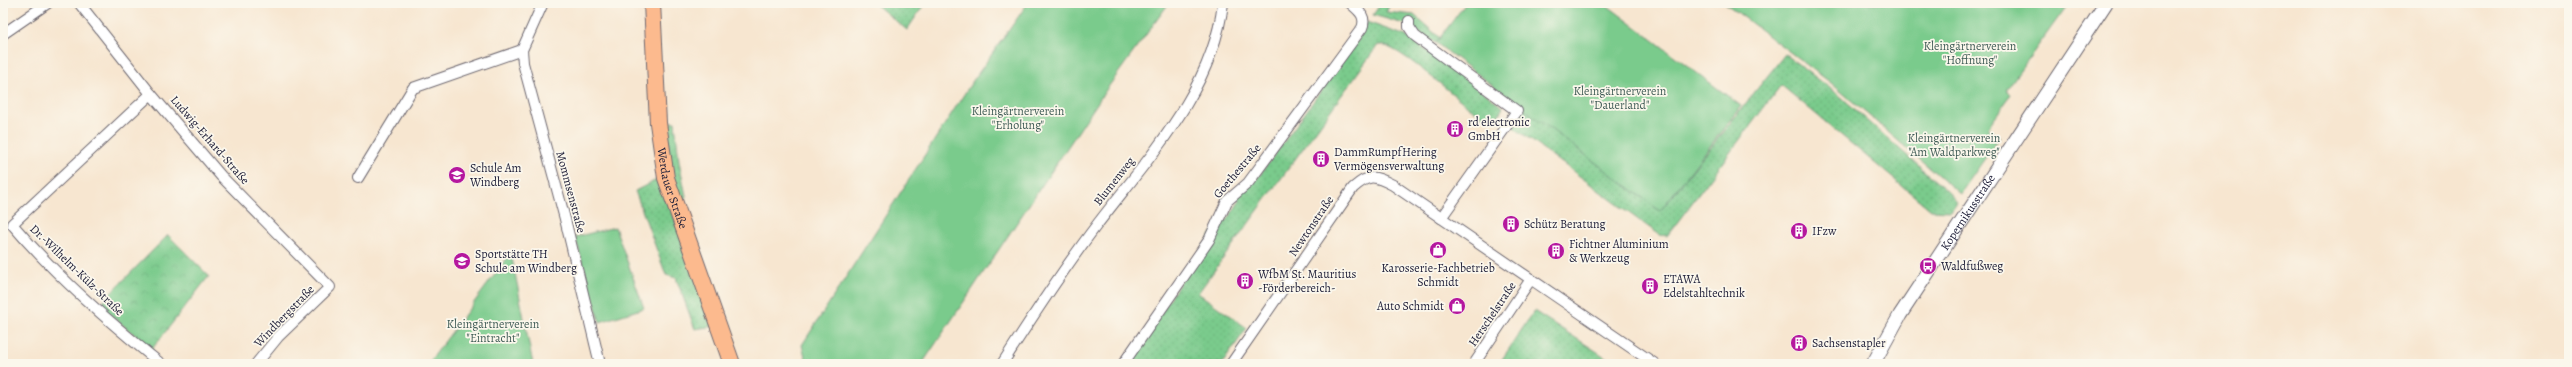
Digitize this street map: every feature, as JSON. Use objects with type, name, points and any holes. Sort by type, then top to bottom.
[{"type":"main road","name":"Werdauer Straße","points":[[652,3],[657,116],[666,178],[732,364]]},
{"type":"street","points":[[3,34],[48,3]]},
{"type":"street","name":"Ludwig-Erhard-Straße","points":[[79,3],[151,94],[221,176],[330,287]]},
{"type":"street","points":[[358,178],[413,88],[522,50],[544,3]]},
{"type":"street","name":"Blumenweg","points":[[1002,364],[1024,329],[1091,233],[1174,123],[1199,80],[1211,52],[1223,3]]},
{"type":"street","name":"Goethestraße","points":[[1123,364],[1209,240],[1227,201],[1244,186],[1263,162],[1362,28],[1364,20],[1362,14],[1350,3]]},
{"type":"street","name":"Kopernikusstraße","points":[[1873,364],[1900,315],[2106,3]]},
{"type":"street","points":[[1409,21],[1409,27],[1415,36],[1517,111],[1441,218]]},
{"type":"street","name":"Mommsenstraße","points":[[522,50],[523,63],[565,219],[600,364]]},
{"type":"street","name":"Dr.-Wilhelm-Külz-Straße","points":[[151,94],[12,224],[33,249],[98,311],[161,364]]},
{"type":"street","name":"Newtonstraße","points":[[1231,364],[1352,188],[1365,178],[1376,176],[1441,218],[1656,364]]},
{"type":"street","name":"Herschelstraße","points":[[1474,364],[1531,279]]},
{"type":"street","name":"Windbergstraße","points":[[256,364],[278,338],[330,287]]},
{"type":"green space","points":[[874,3],[925,3],[907,30]]},
{"type":"green space","name":"Kleingärtnerverein \"Erholung\"","points":[[1028,3],[1169,3],[1106,90],[922,364],[807,364],[802,345],[970,85]]},
{"type":"green space","points":[[1381,3],[1391,3],[1386,12],[1414,15],[1440,38],[1436,43],[1404,24],[1373,15]]},
{"type":"green space","name":"Kleingärtnerverein \"Dauerland\"","points":[[1466,3],[1604,3],[1741,106],[1660,211],[1436,43]]},
{"type":"green space","points":[[1725,3],[2069,3],[2006,90],[2011,95],[1987,128],[2000,137],[1960,194],[1831,83]]},
{"type":"green space","points":[[1367,22],[1406,36],[1496,101],[1503,107],[1498,117],[1483,116],[1473,110],[1400,53],[1378,45],[1198,293],[1247,328],[1222,364],[1128,364],[1221,219],[1227,221],[1240,200],[1234,197],[1256,180],[1358,40]]},
{"type":"green space","points":[[1785,54],[1839,95],[1948,192],[1957,202],[1951,211],[1931,210],[1781,85],[1667,236],[1660,235],[1640,221],[1512,126],[1525,109],[1660,211]]},
{"type":"green space","points":[[667,122],[675,122],[679,161],[686,196],[681,204],[670,163]]},
{"type":"green space","points":[[660,178],[713,326],[695,329],[676,278],[666,275],[635,191]]},
{"type":"green space","points":[[615,227],[644,308],[600,322],[575,237]]},
{"type":"green space","points":[[168,235],[209,276],[152,349],[103,309],[104,300]]},
{"type":"green space","name":"Kleingärtnerverein \"Eintracht\"","points":[[511,253],[533,364],[428,364]]},
{"type":"green space","points":[[1534,311],[1616,364],[1499,364]]},
{"type":"place","name":"rd electronic GmbH","points":[[1455,129]]},
{"type":"place","name":"DammRumpfHering Vermögensverwaltung","points":[[1321,159]]},
{"type":"place","name":"Schule Am Windberg","points":[[457,175]]},
{"type":"place","name":"Schütz Beratung","points":[[1511,224]]},
{"type":"place","name":"IFzw","points":[[1799,231]]},
{"type":"place","name":"Karosserie-Fachbetrieb Schmidt","points":[[1438,250]]},
{"type":"place","name":"Fichtner Aluminium & Werkzeug","points":[[1556,251]]},
{"type":"place","name":"Sportstätte TH Schule am Windberg","points":[[462,261]]},
{"type":"place","name":"Waldfußweg","points":[[1928,266]]},
{"type":"place","name":"WfbM St. Mauritius -Förderbereich-","points":[[1245,281]]},
{"type":"place","name":"ETAWA Edelstahltechnik","points":[[1650,286]]},
{"type":"place","name":"Auto Schmidt","points":[[1457,306]]},
{"type":"place","name":"Sachsenstapler","points":[[1799,343]]},
{"type":"park label","name":"Kleingärtnerverein \"Hoffnung\"","points":[[1970,53]]},
{"type":"park label","name":"Kleingärtnerverein \"Am Waldparkweg\"","points":[[1954,145]]}]
